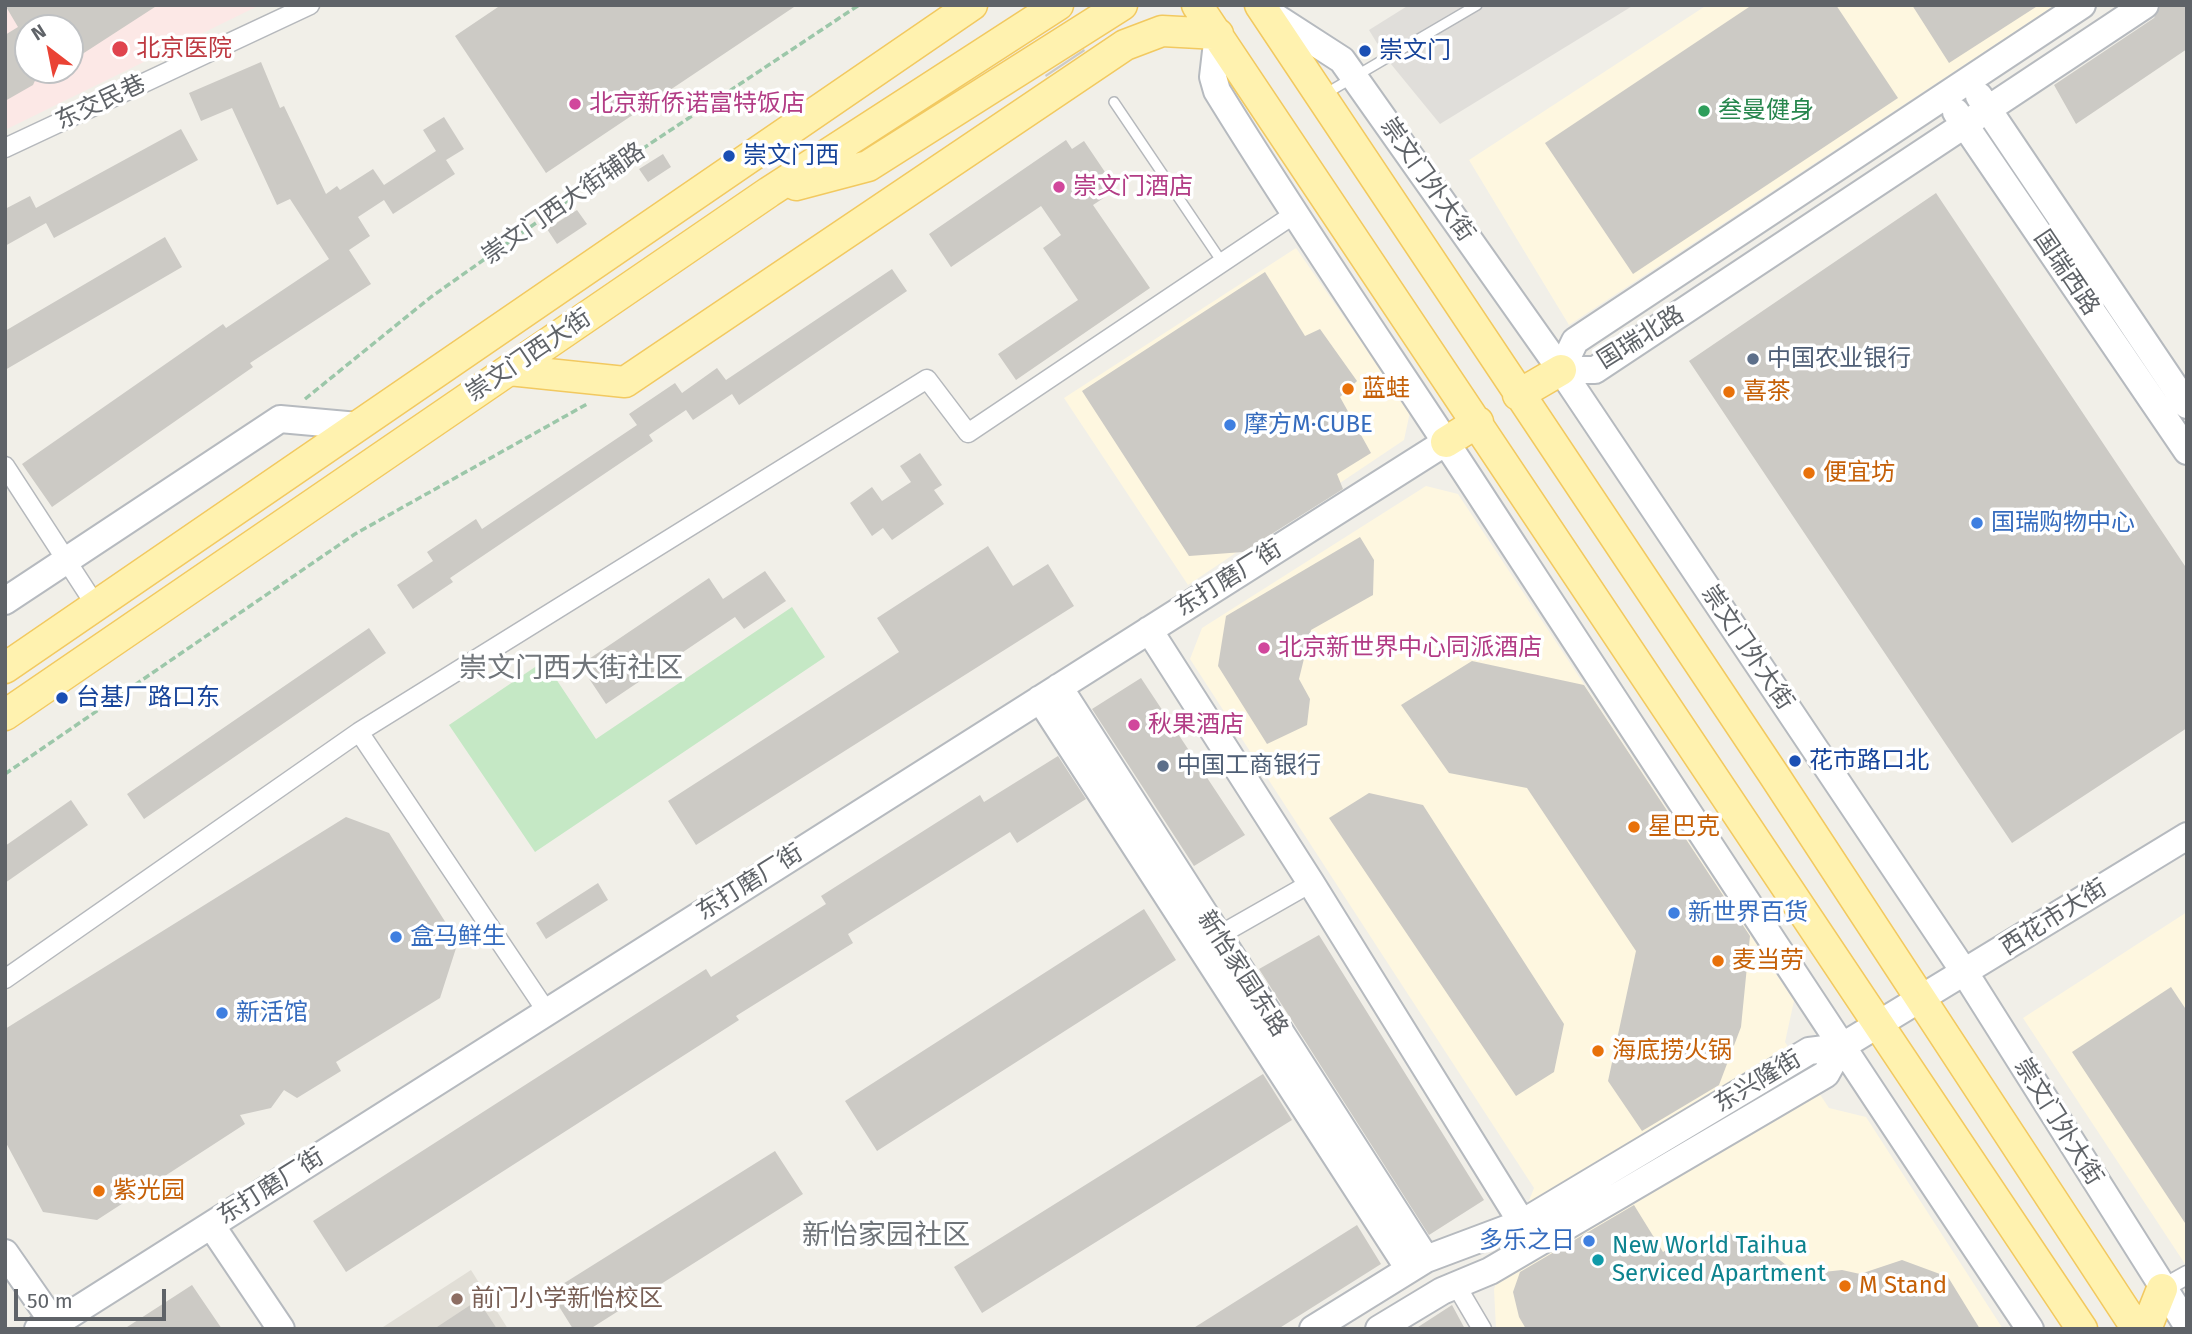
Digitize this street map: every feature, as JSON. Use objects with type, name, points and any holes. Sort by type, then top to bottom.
[{"type":"main road","name":"崇文门西大街","points":[[5,668],[972,5]]},
{"type":"main road","name":"崇文门西大街","points":[[5,715],[769,192],[1058,5]]},
{"type":"main road","points":[[769,192],[868,166],[1122,5]]},
{"type":"main road","points":[[1197,5],[1880,1023],[2082,1329]]},
{"type":"main road","name":"崇文门外大街","points":[[1261,7],[2137,1329]]},
{"type":"main road","points":[[509,370],[625,382],[1125,45],[1162,31],[1218,34]]},
{"type":"main road","points":[[1518,395],[1560,370]]},
{"type":"main road","points":[[1446,442],[1478,422]]},
{"type":"main road","points":[[2146,1329],[2175,1282]]},
{"type":"street","name":"东交民巷","points":[[5,148],[310,5]]},
{"type":"street","name":"国瑞北路","points":[[2082,5],[1575,341],[1560,370],[1595,370],[2145,5]]},
{"type":"street","name":"崇文门外大街","points":[[1261,7],[1331,51],[1354,76],[1560,370],[2175,1282],[2187,1325]]},
{"type":"street","points":[[1218,34],[1213,77],[1217,91],[1293,215],[1446,442],[1841,1047],[2030,1329]]},
{"type":"street","name":"国瑞西路","points":[[1968,81],[2187,405]]},
{"type":"street","name":"国瑞西路","points":[[1945,96],[2187,451]]},
{"type":"street","points":[[5,979],[359,732],[927,379],[968,433],[1293,215]]},
{"type":"street","points":[[5,601],[65,558],[280,419],[358,426]]},
{"type":"street","name":"东打磨厂街","points":[[50,1327],[1446,442]]},
{"type":"street","points":[[5,466],[96,606]]},
{"type":"street","points":[[1149,631],[1311,883],[1522,1223]]},
{"type":"street","name":"新怡家园东路","points":[[1050,693],[1418,1264]]},
{"type":"street","points":[[359,732],[547,1012]]},
{"type":"street","name":"西花市大街","points":[[1841,1047],[2187,836]]},
{"type":"street","points":[[1209,942],[1311,883]]},
{"type":"street","name":"东兴隆街","points":[[1313,1329],[1418,1264],[1522,1223],[1809,1051],[1841,1047]]},
{"type":"street","name":"东兴隆街","points":[[1379,1329],[1456,1285],[1490,1271],[1826,1074],[1841,1047]]},
{"type":"street","points":[[211,1225],[281,1329]]},
{"type":"street","points":[[5,1253],[50,1327]]},
{"type":"street","points":[[1456,1285],[1482,1329]]},
{"type":"lane","points":[[1320,98],[1477,5]]},
{"type":"lane","points":[[1114,102],[1222,262]]},
{"type":"path","name":"崇文门西大街辅路","points":[[280,419],[431,297],[618,165],[859,5]]},
{"type":"path","points":[[5,774],[355,534],[590,402]]},
{"type":"shaded area","name":"北京医院","points":[[5,5],[260,5],[5,130]]},
{"type":"shaded area","points":[[1409,5],[1634,5],[1440,124],[1386,58],[1369,30]]},
{"type":"shaded area","points":[[1707,5],[2055,5],[1569,325],[1469,160]]},
{"type":"shaded area","name":"摩方M·CUBE","points":[[1296,248],[1410,412],[1404,440],[1188,585],[1064,398]]},
{"type":"shaded area","name":"新世界百货","points":[[1426,486],[1458,494],[1794,1001],[1785,1042],[1829,1108],[1866,1117],[2003,1329],[1496,1329],[1494,1289],[1534,1188],[1190,659],[1202,628]]},
{"type":"shaded area","points":[[2187,912],[2187,1267],[2023,1018]]},
{"type":"shaded area","name":"前门小学新怡校区","points":[[471,1270],[508,1329],[380,1329]]},
{"type":"green space","points":[[792,607],[825,657],[535,852],[449,725],[544,661],[596,739]]},
{"type":"building","points":[[5,5],[158,5],[84,53],[84,14],[14,14],[14,20]]},
{"type":"building","name":"北京新侨诺富特饭店","points":[[501,5],[797,5],[546,173],[455,36]]},
{"type":"building","points":[[1752,5],[1836,5],[1898,98],[1633,274],[1545,143]]},
{"type":"building","points":[[1912,5],[2039,5],[1949,63]]},
{"type":"building","points":[[2161,5],[2187,5],[2187,49],[2076,124],[2054,85],[2154,18]]},
{"type":"building","points":[[14,29],[14,84],[33,84],[5,101],[5,35]]},
{"type":"building","points":[[1084,49],[1085,51],[1046,77],[1045,75]]},
{"type":"building","points":[[261,62],[280,108],[284,106],[326,194],[337,186],[340,190],[373,169],[384,185],[436,151],[423,130],[444,117],[464,149],[446,160],[455,174],[393,214],[384,200],[358,217],[370,236],[349,250],[371,284],[250,363],[253,367],[52,507],[22,464],[223,324],[226,328],[329,259],[290,199],[277,205],[232,108],[201,121],[189,93]]},
{"type":"building","points":[[181,129],[198,160],[54,238],[46,223],[5,246],[5,209],[30,196],[36,208]]},
{"type":"building","points":[[1066,140],[1072,149],[1084,141],[1105,172],[1097,178],[1108,195],[1093,205],[1150,288],[1016,380],[998,354],[1078,300],[1043,248],[1061,235],[1041,206],[951,267],[929,234]]},
{"type":"building","points":[[663,154],[671,167],[648,182],[639,169]]},
{"type":"building","name":"国瑞购物中心","points":[[1936,193],[2187,569],[2187,728],[2012,843],[1689,361]]},
{"type":"building","points":[[577,210],[587,224],[557,244],[547,229]]},
{"type":"building","points":[[165,237],[182,267],[5,370],[5,331]]},
{"type":"building","points":[[892,269],[907,291],[739,405],[732,394],[693,420],[686,410],[649,435],[653,441],[450,578],[453,582],[413,609],[397,585],[433,561],[427,552],[476,519],[482,529],[637,425],[629,414],[675,383],[682,393],[717,368],[726,380]]},
{"type":"building","name":"摩方M·CUBE","points":[[1265,272],[1305,336],[1320,329],[1357,381],[1340,397],[1371,453],[1337,474],[1343,489],[1243,552],[1189,556],[1082,391]]},
{"type":"building","points":[[920,453],[942,485],[934,490],[944,504],[892,540],[883,528],[872,536],[850,503],[872,487],[882,501],[911,482],[900,466]]},
{"type":"building","name":"北京新世界中心同派酒店","points":[[1360,537],[1374,560],[1373,595],[1311,630],[1299,679],[1310,699],[1307,725],[1267,744],[1218,666],[1226,616]]},
{"type":"building","points":[[988,546],[1013,586],[1048,564],[1074,606],[696,845],[668,801],[899,652],[877,618]]},
{"type":"building","points":[[765,571],[786,601],[744,629],[735,617],[606,704],[580,665],[709,578],[723,599]]},
{"type":"building","points":[[369,628],[386,653],[144,819],[127,794]]},
{"type":"building","name":"新世界百货","points":[[1472,661],[1584,685],[1750,936],[1741,1027],[1719,1085],[1642,1131],[1608,1081],[1636,951],[1527,788],[1449,773],[1401,705]]},
{"type":"building","points":[[1141,678],[1245,835],[1194,866],[1092,709]]},
{"type":"building","points":[[1058,756],[1086,799],[1017,843],[1010,832],[848,934],[853,943],[736,1016],[739,1020],[346,1272],[313,1221],[706,969],[711,977],[826,904],[821,896],[980,795],[984,802]]},
{"type":"building","points":[[1369,793],[1423,805],[1564,1024],[1554,1072],[1516,1096],[1329,818]]},
{"type":"building","points":[[71,800],[88,825],[5,883],[5,846]]},
{"type":"building","name":"新活馆","points":[[346,817],[389,833],[458,942],[440,998],[336,1062],[341,1071],[297,1098],[284,1090],[271,1108],[240,1115],[245,1124],[97,1220],[43,1212],[5,1141],[5,1029]]},
{"type":"building","points":[[598,883],[608,900],[546,939],[536,923]]},
{"type":"building","points":[[1144,909],[1176,960],[877,1151],[845,1101]]},
{"type":"building","points":[[1319,935],[1484,1200],[1429,1235],[1259,969]]},
{"type":"building","points":[[2171,987],[2187,1011],[2187,1226],[2072,1052]]},
{"type":"building","points":[[1263,1074],[1292,1120],[982,1313],[954,1267]]},
{"type":"building","points":[[775,1151],[803,1194],[590,1329],[573,1329],[550,1292]]},
{"type":"building","points":[[1634,1205],[1663,1252],[1681,1240],[1691,1256],[1728,1231],[1743,1246],[1771,1253],[1791,1269],[1814,1273],[1842,1270],[1860,1274],[1902,1260],[1948,1277],[1980,1329],[1526,1329],[1519,1317],[1513,1292],[1520,1272]]},
{"type":"building","points":[[1357,1225],[1381,1264],[1278,1329],[1192,1329]]},
{"type":"building","points":[[192,1285],[222,1329],[124,1329]]},
{"type":"building","points":[[478,1300],[497,1329],[434,1329]]},
{"type":"building","points":[[1452,1305],[1465,1329],[1415,1329]]},
{"type":"place","name":"北京医院","points":[[120,49]]},
{"type":"place","name":"崇文门","points":[[1365,51]]},
{"type":"place","name":"北京新侨诺富特饭店","points":[[575,104]]},
{"type":"place","name":"叁曼健身","points":[[1704,111]]},
{"type":"place","name":"崇文门西","points":[[729,156]]},
{"type":"place","name":"崇文门酒店","points":[[1059,187]]},
{"type":"place","name":"中国农业银行","points":[[1753,359]]},
{"type":"place","name":"蓝蛙","points":[[1348,389]]},
{"type":"place","name":"喜茶","points":[[1729,392]]},
{"type":"place","name":"摩方M·CUBE","points":[[1230,425]]},
{"type":"place","name":"便宜坊","points":[[1809,473]]},
{"type":"place","name":"国瑞购物中心","points":[[1977,523]]},
{"type":"place","name":"北京新世界中心同派酒店","points":[[1264,648]]},
{"type":"place","name":"台基厂路口东","points":[[62,698]]},
{"type":"place","name":"秋果酒店","points":[[1134,725]]},
{"type":"place","name":"花市路口北","points":[[1795,761]]},
{"type":"place","name":"中国工商银行","points":[[1163,766]]},
{"type":"place","name":"星巴克","points":[[1634,827]]},
{"type":"place","name":"新世界百货","points":[[1674,913]]},
{"type":"place","name":"盒马鲜生","points":[[396,937]]},
{"type":"place","name":"麦当劳","points":[[1718,961]]},
{"type":"place","name":"新活馆","points":[[222,1013]]},
{"type":"place","name":"海底捞火锅","points":[[1598,1051]]},
{"type":"place","name":"紫光园","points":[[99,1191]]},
{"type":"place","name":"多乐之日","points":[[1589,1241]]},
{"type":"place","name":"New World Taihua Serviced Apartment","points":[[1598,1260]]},
{"type":"place","name":"M Stand","points":[[1845,1286]]},
{"type":"place","name":"前门小学新怡校区","points":[[457,1299]]},
{"type":"district","name":"崇文门西大街社区","points":[[571,669]]},
{"type":"district","name":"新怡家园社区","points":[[886,1236]]}]
